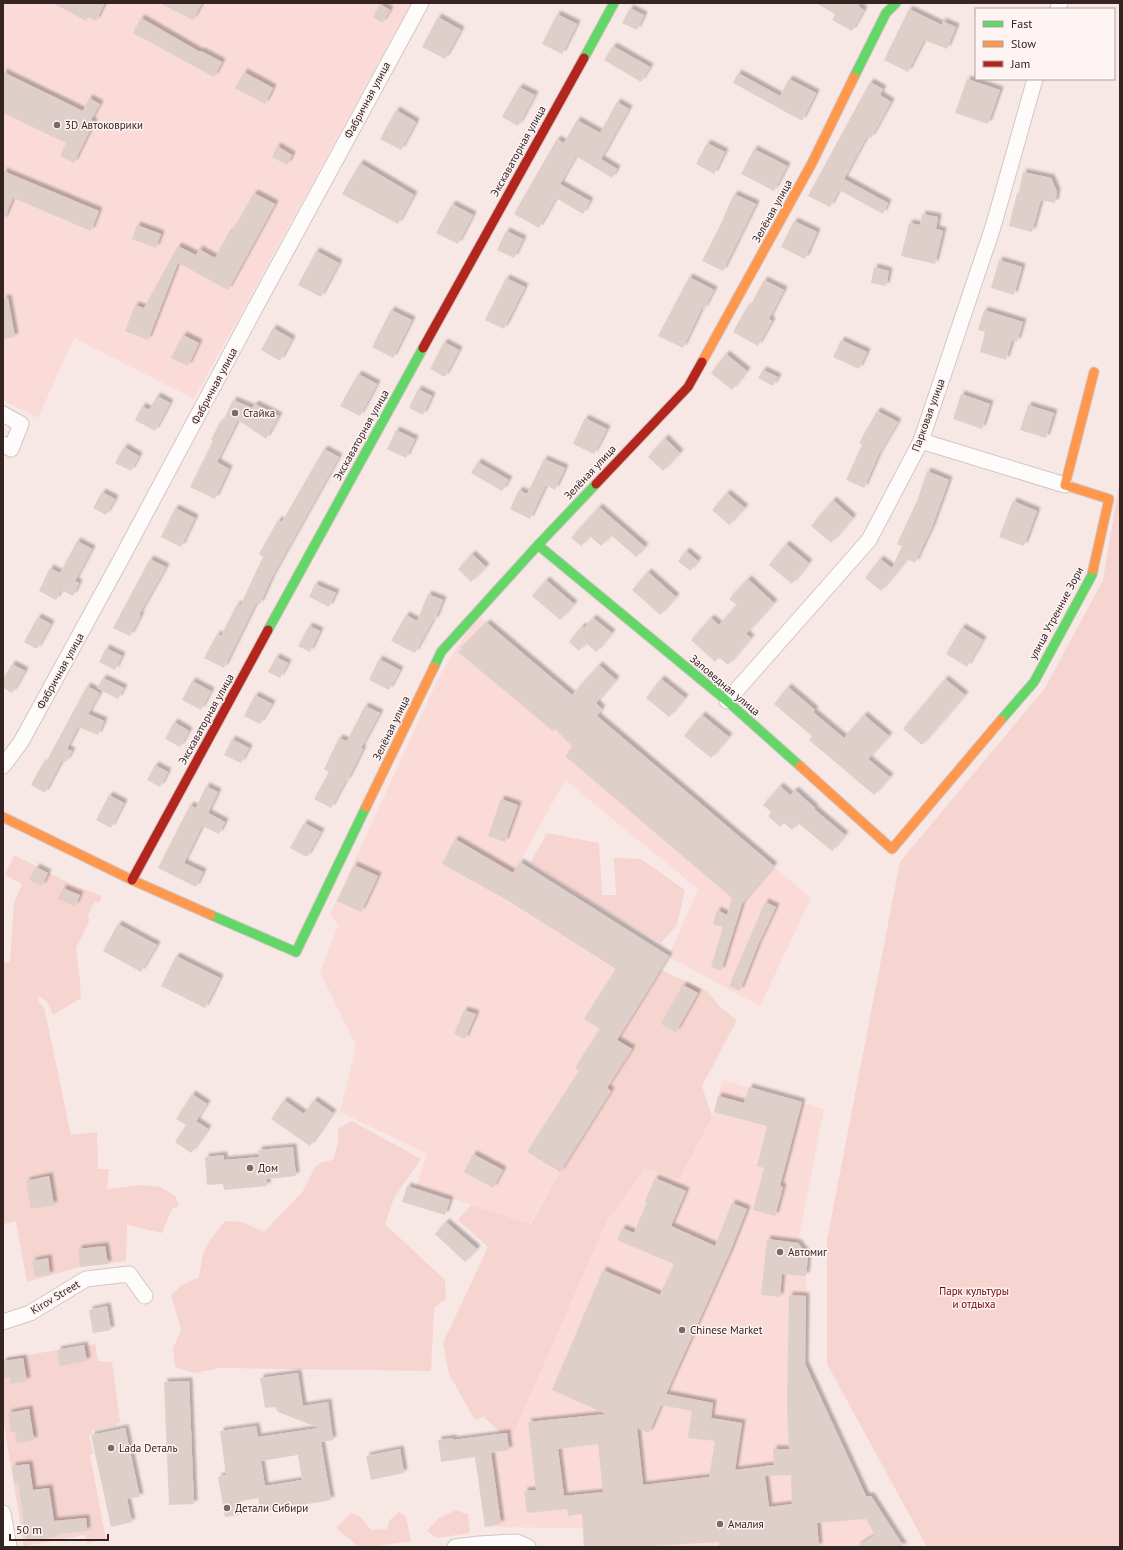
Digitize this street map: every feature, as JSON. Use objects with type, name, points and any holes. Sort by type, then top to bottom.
[{"type":"street","name":"Фабричная улица","points":[[3,766],[20,742],[116,568],[421,3]]},
{"type":"street","name":"Экскаваторная улица","points":[[132,880],[614,3]]},
{"type":"street","name":"Зелёная улица","points":[[132,880],[296,952],[441,652],[538,546],[688,387],[812,163],[886,13],[896,3]]},
{"type":"street","name":"Парковая улица","points":[[727,701],[869,540],[921,441],[993,227],[1035,80]]},
{"type":"street","points":[[921,441],[1066,485],[1094,372]]},
{"type":"street","points":[[3,414],[21,424],[11,448],[3,444]]},
{"type":"street","name":"улица Утренние Зори","points":[[892,849],[1034,682],[1092,574],[1109,499],[1066,485]]},
{"type":"street","name":"Заповедная улица","points":[[538,546],[727,701],[892,849]]},
{"type":"street","points":[[3,817],[132,880]]},
{"type":"street","name":"Kirov Street","points":[[3,1322],[30,1313],[86,1279],[129,1274],[146,1296]]},
{"type":"street","points":[[3,1513],[9,1547]]},
{"type":"street","points":[[455,1547],[479,1544],[522,1545]]},
{"type":"shaded area","points":[[3,3],[411,3],[194,399],[74,338],[38,418],[3,400]]},
{"type":"shaded area","points":[[479,616],[811,898],[760,1006],[669,957],[617,1039],[632,1049],[607,1089],[611,1091],[560,1172],[530,1224],[416,1187],[427,1154],[340,1112],[356,1045],[320,972],[338,926],[330,914],[438,679],[467,631]],"holes":[[[565,780],[698,889],[669,956],[520,862]]]},
{"type":"shaded area","name":"Chinese Market","points":[[723,1080],[824,1109],[798,1243],[808,1256],[806,1276],[805,1364],[859,1480],[904,1547],[584,1547],[583,1528],[485,1527],[472,1438],[514,1432],[607,1221],[645,1167],[712,1117]]},
{"type":"green space","name":"Парк культуры и отдыха","points":[[1120,480],[1120,1547],[927,1547],[827,1364],[827,1240],[900,862],[1045,688],[1103,580]]},
{"type":"green space","points":[[547,833],[599,843],[602,895],[616,895],[614,858],[641,859],[685,890],[677,925],[661,943],[596,905],[531,862]]},
{"type":"green space","points":[[14,855],[75,886],[102,896],[99,903],[95,901],[88,915],[89,921],[76,948],[81,998],[53,1015],[47,1002],[38,995],[39,1002],[44,1007],[71,1135],[97,1132],[98,1169],[109,1169],[107,1189],[142,1185],[161,1187],[176,1197],[179,1206],[172,1209],[162,1233],[127,1225],[126,1261],[80,1267],[27,1282],[16,1221],[3,1224],[3,963],[10,962],[14,903],[22,884],[5,875]]},
{"type":"green space","points":[[661,970],[707,991],[720,1007],[737,1020],[702,1086],[712,1117],[679,1179],[645,1168],[607,1221],[514,1432],[502,1434],[484,1417],[475,1420],[449,1374],[443,1343],[488,1247],[458,1220],[471,1205],[531,1224],[560,1172],[611,1091],[607,1088],[632,1049],[617,1040]]},
{"type":"green space","points":[[352,1121],[421,1159],[394,1198],[385,1224],[445,1280],[446,1299],[434,1308],[431,1371],[220,1368],[194,1373],[175,1367],[173,1348],[181,1330],[171,1295],[182,1285],[199,1277],[203,1253],[210,1240],[225,1221],[242,1222],[264,1232],[303,1191],[315,1167],[320,1163],[333,1160],[338,1143],[338,1129]]},
{"type":"green space","points":[[95,1344],[98,1361],[112,1362],[120,1422],[116,1424],[116,1426],[92,1430],[92,1434],[89,1435],[93,1454],[90,1455],[106,1539],[87,1543],[85,1535],[24,1546],[3,1418],[3,1359]]},
{"type":"green space","points":[[456,1510],[468,1514],[470,1533],[437,1538],[427,1531],[439,1518]]},
{"type":"green space","points":[[399,1512],[406,1517],[411,1541],[370,1547],[359,1547],[336,1528],[351,1513],[361,1517],[371,1530],[387,1529],[390,1520]]},
{"type":"building","points":[[53,3],[105,3],[96,21],[88,17],[86,21]]},
{"type":"building","points":[[159,3],[202,3],[193,20]]},
{"type":"building","points":[[816,3],[860,3],[858,6],[864,10],[852,31],[832,20],[835,14]]},
{"type":"building","points":[[380,4],[390,10],[382,23],[373,17]]},
{"type":"building","points":[[630,8],[644,15],[637,30],[622,23]]},
{"type":"building","points":[[909,9],[942,25],[942,21],[956,27],[947,49],[924,40],[908,72],[884,60]]},
{"type":"building","points":[[557,14],[577,24],[562,54],[542,44]]},
{"type":"building","points":[[438,17],[461,30],[445,59],[422,47]]},
{"type":"building","points":[[141,18],[200,52],[201,51],[222,62],[214,77],[133,33]]},
{"type":"building","points":[[613,46],[650,67],[641,82],[604,60]]},
{"type":"building","points":[[3,72],[83,111],[89,98],[100,104],[91,120],[94,122],[74,163],[60,156],[66,143],[3,113]]},
{"type":"building","points":[[244,72],[273,88],[265,104],[235,88]]},
{"type":"building","points":[[738,73],[780,96],[789,79],[816,93],[802,121],[733,83]]},
{"type":"building","points":[[967,79],[1000,90],[988,124],[955,113]]},
{"type":"building","points":[[870,82],[883,89],[880,95],[891,102],[871,138],[867,136],[844,179],[888,203],[883,214],[839,190],[830,207],[808,196]]},
{"type":"building","points":[[519,87],[535,95],[518,126],[502,117]]},
{"type":"building","points":[[617,102],[629,109],[601,159],[617,169],[612,178],[576,156],[560,184],[590,201],[583,214],[556,198],[539,228],[514,214],[557,139],[564,143],[577,120],[600,133]]},
{"type":"building","points":[[396,110],[416,122],[401,150],[380,139]]},
{"type":"building","points":[[707,143],[725,152],[714,174],[696,164]]},
{"type":"building","points":[[277,146],[292,155],[287,165],[272,157]]},
{"type":"building","points":[[754,149],[787,166],[774,191],[741,174]]},
{"type":"building","points":[[360,163],[414,195],[398,224],[342,194]]},
{"type":"building","points":[[3,171],[99,211],[91,231],[13,198],[3,222]]},
{"type":"building","points":[[1023,172],[1051,178],[1057,192],[1055,203],[1041,200],[1032,232],[1009,226],[1017,193],[1019,193]]},
{"type":"building","points":[[254,193],[275,204],[228,290],[178,263],[148,340],[125,331],[135,305],[144,308],[178,246],[196,255],[199,249],[215,258],[229,232],[231,233]]},
{"type":"building","points":[[734,194],[756,204],[723,271],[702,261],[724,218]]},
{"type":"building","points":[[452,204],[473,215],[458,244],[436,233]]},
{"type":"building","points":[[922,214],[938,217],[936,229],[943,231],[935,264],[901,256],[909,223],[920,225]]},
{"type":"building","points":[[794,221],[817,232],[805,259],[781,247]]},
{"type":"building","points":[[137,225],[161,234],[156,248],[132,239]]},
{"type":"building","points":[[506,231],[523,239],[514,258],[497,250]]},
{"type":"building","points":[[316,251],[339,263],[321,297],[298,285]]},
{"type":"building","points":[[999,260],[1022,267],[1014,295],[991,288]]},
{"type":"building","points":[[874,267],[889,271],[886,286],[871,283]]},
{"type":"building","points":[[689,277],[714,290],[704,309],[702,308],[683,348],[658,336]]},
{"type":"building","points":[[506,278],[525,287],[504,329],[485,320]]},
{"type":"building","points":[[764,280],[784,290],[769,319],[772,321],[758,346],[733,332],[747,307],[749,308]]},
{"type":"building","points":[[8,298],[15,337],[3,339],[3,299]]},
{"type":"building","points":[[391,310],[412,320],[393,358],[372,347]]},
{"type":"building","points":[[984,310],[1023,322],[1017,342],[1012,340],[1006,360],[980,352],[985,332],[978,330]]},
{"type":"building","points":[[273,328],[292,339],[280,361],[261,350]]},
{"type":"building","points":[[183,335],[199,343],[188,366],[171,358]]},
{"type":"building","points":[[841,340],[867,352],[859,369],[833,357]]},
{"type":"building","points":[[444,342],[459,350],[445,377],[430,369]]},
{"type":"building","points":[[726,354],[747,371],[732,390],[711,373]]},
{"type":"building","points":[[763,370],[778,377],[773,386],[758,378]]},
{"type":"building","points":[[358,374],[377,384],[360,416],[340,406]]},
{"type":"building","points":[[418,389],[432,396],[423,415],[409,408]]},
{"type":"building","points":[[961,394],[990,404],[982,429],[953,419]]},
{"type":"building","points":[[157,396],[170,403],[155,431],[135,420],[142,406],[149,410]]},
{"type":"building","points":[[233,400],[252,408],[255,404],[279,416],[266,439],[238,420],[217,462],[229,469],[215,499],[190,487],[213,441],[211,440],[220,422],[222,423]]},
{"type":"building","points":[[1028,405],[1054,413],[1046,438],[1020,430]]},
{"type":"building","points":[[877,411],[898,422],[879,454],[864,488],[846,480],[862,445],[859,443]]},
{"type":"building","points":[[585,418],[607,429],[594,454],[573,444]]},
{"type":"building","points":[[396,430],[415,439],[406,458],[387,449]]},
{"type":"building","points":[[665,438],[680,453],[663,471],[648,457]]},
{"type":"building","points":[[124,447],[139,456],[131,471],[115,463]]},
{"type":"building","points":[[324,449],[339,457],[272,577],[260,604],[256,603],[224,668],[204,658],[217,634],[221,636],[237,604],[240,606],[263,557],[259,554],[278,520],[282,522]]},
{"type":"building","points":[[544,459],[565,468],[555,490],[546,485],[530,519],[510,509],[519,490],[527,494]]},
{"type":"building","points":[[478,462],[509,480],[502,491],[471,473]]},
{"type":"building","points":[[927,471],[949,480],[932,527],[915,563],[907,559],[881,591],[865,578],[880,559],[892,568],[902,546],[897,544],[917,501]]},
{"type":"building","points":[[102,492],[115,499],[106,515],[93,508]]},
{"type":"building","points":[[727,493],[745,508],[729,525],[712,510]]},
{"type":"building","points":[[833,500],[853,518],[831,543],[811,526]]},
{"type":"building","points":[[1013,501],[1037,511],[1024,546],[999,537]]},
{"type":"building","points":[[599,507],[645,547],[636,557],[611,535],[601,546],[590,536],[581,546],[571,538]]},
{"type":"building","points":[[175,508],[195,518],[181,547],[161,537]]},
{"type":"building","points":[[77,541],[92,549],[75,581],[79,583],[73,596],[61,590],[56,600],[39,591],[50,568],[60,573]]},
{"type":"building","points":[[786,544],[809,563],[792,584],[769,565]]},
{"type":"building","points":[[686,551],[698,561],[690,571],[678,561]]},
{"type":"building","points":[[472,554],[486,567],[471,582],[458,569]]},
{"type":"building","points":[[150,559],[166,567],[139,615],[141,615],[130,636],[113,628]]},
{"type":"building","points":[[648,572],[676,597],[660,615],[632,590]]},
{"type":"building","points":[[748,579],[774,603],[746,634],[751,638],[728,665],[719,657],[715,662],[691,640],[711,618],[719,625],[737,605],[729,599]]},
{"type":"building","points":[[546,580],[574,604],[560,620],[532,596]]},
{"type":"building","points":[[315,584],[336,593],[329,607],[309,597]]},
{"type":"building","points":[[428,594],[443,600],[435,620],[433,620],[415,653],[391,641],[406,615],[417,621]]},
{"type":"building","points":[[38,617],[51,624],[37,649],[24,642]]},
{"type":"building","points":[[593,618],[612,633],[596,652],[586,643],[579,651],[569,642],[582,626],[584,628]]},
{"type":"building","points":[[487,623],[572,695],[599,665],[616,680],[596,703],[602,709],[597,716],[774,866],[742,904],[721,971],[711,967],[723,927],[713,924],[717,910],[727,915],[732,898],[565,756],[573,747],[555,729],[553,731],[458,652]]},
{"type":"building","points":[[309,626],[320,631],[310,652],[298,646]]},
{"type":"building","points":[[962,627],[983,640],[967,667],[946,654]]},
{"type":"building","points":[[106,648],[122,656],[115,670],[99,662]]},
{"type":"building","points":[[276,657],[288,663],[280,678],[268,672]]},
{"type":"building","points":[[379,659],[400,670],[389,690],[369,680]]},
{"type":"building","points":[[12,664],[25,671],[12,693],[3,688],[3,679]]},
{"type":"building","points":[[103,678],[124,688],[118,699],[97,688]]},
{"type":"building","points":[[661,679],[685,698],[669,717],[646,698]]},
{"type":"building","points":[[945,679],[965,695],[922,745],[903,729]]},
{"type":"building","points":[[192,681],[211,691],[201,710],[182,700]]},
{"type":"building","points":[[87,686],[100,693],[88,714],[104,721],[98,735],[78,727],[67,749],[72,751],[66,762],[62,760],[45,793],[31,785],[43,763],[45,764]]},
{"type":"building","points":[[788,687],[815,710],[813,712],[844,738],[864,715],[889,736],[868,759],[890,777],[874,795],[809,740],[812,736],[774,704]]},
{"type":"building","points":[[255,695],[272,704],[260,724],[244,716]]},
{"type":"building","points":[[365,706],[380,713],[361,748],[363,749],[347,781],[346,780],[331,808],[314,799],[329,772],[324,769],[339,738],[347,741]]},
{"type":"building","points":[[702,715],[729,737],[711,758],[684,736]]},
{"type":"building","points":[[174,722],[189,731],[180,747],[165,739]]},
{"type":"building","points":[[232,739],[249,748],[241,763],[224,755]]},
{"type":"building","points":[[155,765],[168,772],[160,787],[147,780]]},
{"type":"building","points":[[206,786],[218,792],[208,813],[225,822],[219,834],[202,826],[184,863],[203,872],[196,887],[158,868],[190,805],[196,808]]},
{"type":"building","points":[[780,786],[790,795],[795,790],[815,808],[814,809],[845,835],[832,851],[798,823],[792,830],[784,823],[780,827],[768,816],[771,812],[763,805]]},
{"type":"building","points":[[109,795],[124,803],[111,828],[96,820]]},
{"type":"building","points":[[501,799],[518,805],[505,842],[488,836]]},
{"type":"building","points":[[304,823],[321,832],[307,857],[290,848]]},
{"type":"building","points":[[455,839],[513,873],[520,862],[669,956],[617,1040],[632,1049],[607,1088],[611,1091],[560,1172],[527,1152],[579,1071],[575,1068],[600,1029],[584,1019],[616,969],[507,900],[442,864]]},
{"type":"building","points":[[354,865],[378,876],[361,912],[337,901]]},
{"type":"building","points":[[36,867],[48,873],[42,886],[29,880]]},
{"type":"building","points":[[63,888],[80,895],[75,906],[58,899]]},
{"type":"building","points":[[765,902],[776,907],[758,945],[740,991],[729,986]]},
{"type":"building","points":[[118,924],[157,945],[141,972],[103,951]]},
{"type":"building","points":[[176,956],[220,978],[205,1008],[161,986]]},
{"type":"building","points":[[683,985],[698,993],[676,1032],[661,1024]]},
{"type":"building","points":[[464,1010],[476,1014],[465,1039],[454,1034]]},
{"type":"building","points":[[749,1087],[802,1102],[780,1186],[783,1187],[775,1216],[753,1210],[764,1168],[757,1166],[767,1126],[714,1112],[718,1096],[744,1103]]},
{"type":"building","points":[[192,1094],[207,1104],[196,1121],[208,1129],[191,1153],[175,1142],[186,1125],[176,1119]]},
{"type":"building","points":[[284,1100],[304,1114],[314,1100],[333,1113],[310,1146],[271,1119]]},
{"type":"building","name":"Дом","points":[[293,1147],[296,1176],[267,1179],[267,1186],[224,1190],[223,1184],[207,1185],[205,1157],[224,1155],[224,1160],[259,1157],[258,1150]]},
{"type":"building","points":[[473,1154],[503,1170],[493,1188],[464,1172]]},
{"type":"building","points":[[49,1176],[54,1205],[31,1209],[26,1181]]},
{"type":"building","points":[[655,1178],[686,1191],[671,1226],[715,1246],[732,1203],[747,1209],[730,1252],[666,1394],[713,1403],[711,1418],[742,1423],[735,1470],[774,1465],[773,1449],[789,1449],[787,1404],[789,1295],[806,1296],[805,1364],[866,1496],[871,1496],[904,1547],[856,1547],[875,1535],[866,1519],[817,1523],[819,1547],[719,1547],[719,1542],[635,1547],[584,1547],[582,1514],[568,1516],[567,1509],[527,1513],[524,1491],[536,1490],[528,1422],[606,1414],[552,1390],[603,1270],[660,1295],[674,1264],[617,1240],[622,1228],[634,1233],[647,1202],[645,1201]],"holes":[[[661,1405],[692,1411],[688,1438],[715,1441],[709,1477],[643,1485],[637,1428],[649,1433]],[[598,1444],[603,1492],[564,1496],[558,1449]],[[791,1475],[792,1504],[769,1507],[765,1476]]]},
{"type":"building","points":[[407,1186],[450,1200],[445,1215],[402,1202]]},
{"type":"building","points":[[446,1222],[477,1249],[465,1262],[435,1234]]},
{"type":"building","points":[[767,1239],[798,1243],[808,1256],[806,1276],[782,1274],[780,1297],[761,1295]]},
{"type":"building","points":[[105,1246],[108,1264],[80,1267],[78,1249]]},
{"type":"building","points":[[48,1258],[50,1275],[35,1277],[32,1261]]},
{"type":"building","points":[[107,1306],[111,1330],[93,1333],[89,1310]]},
{"type":"building","points":[[84,1345],[87,1361],[60,1366],[57,1350]]},
{"type":"building","points":[[23,1358],[27,1381],[11,1384],[10,1377],[3,1378],[3,1361]]},
{"type":"building","points":[[298,1373],[303,1406],[328,1402],[333,1440],[321,1442],[331,1500],[261,1512],[258,1498],[236,1502],[239,1515],[225,1517],[218,1477],[226,1475],[220,1431],[256,1426],[258,1437],[319,1428],[278,1412],[275,1407],[265,1408],[260,1378]],"holes":[[[298,1455],[302,1480],[265,1486],[261,1461]]]},
{"type":"building","points":[[189,1381],[194,1504],[169,1505],[164,1382]]},
{"type":"building","points":[[29,1409],[34,1440],[17,1443],[15,1432],[11,1432],[8,1413]]},
{"type":"building","points":[[125,1428],[140,1497],[127,1499],[132,1522],[111,1527],[91,1435]]},
{"type":"building","points":[[507,1433],[509,1450],[491,1453],[501,1524],[485,1527],[475,1457],[441,1462],[438,1440],[453,1438],[453,1440]]},
{"type":"building","points":[[400,1449],[404,1473],[371,1480],[366,1456]]},
{"type":"building","points":[[29,1464],[33,1490],[49,1488],[54,1521],[86,1518],[87,1531],[56,1534],[56,1537],[26,1541],[18,1482],[14,1483],[12,1466]]},
{"type":"traffic: fast","points":[[584,58],[614,3]]},
{"type":"traffic: fast","points":[[854,77],[886,13],[896,3]]},
{"type":"traffic: fast","points":[[268,630],[423,348]]},
{"type":"traffic: fast","points":[[434,667],[441,652],[538,545],[596,484]]},
{"type":"traffic: fast","points":[[538,545],[727,701],[800,766]]},
{"type":"traffic: fast","points":[[1001,720],[1034,682],[1092,575],[1093,570]]},
{"type":"traffic: fast","points":[[211,915],[296,952],[366,807]]},
{"type":"traffic: slow","points":[[702,362],[812,163],[854,77]]},
{"type":"traffic: slow","points":[[1093,570],[1109,499],[1065,485],[1094,372]]},
{"type":"traffic: slow","points":[[366,807],[434,667]]},
{"type":"traffic: slow","points":[[800,766],[892,849],[1001,720]]},
{"type":"traffic: slow","points":[[3,817],[132,880],[211,915]]},
{"type":"traffic: jam","points":[[423,348],[584,58]]},
{"type":"traffic: jam","points":[[596,484],[688,387],[702,362]]},
{"type":"traffic: jam","points":[[132,880],[268,630]]},
{"type":"place","name":"3D Автоковрики","points":[[57,125]]},
{"type":"place","name":"Стайка","points":[[235,413]]},
{"type":"place","name":"Дом","points":[[250,1168]]},
{"type":"place","name":"Автомиг","points":[[780,1252]]},
{"type":"place","name":"Chinese Market","points":[[682,1330]]},
{"type":"place","name":"Lada Dеталь","points":[[111,1448]]},
{"type":"place","name":"Детали Сибири","points":[[227,1508]]},
{"type":"place","name":"Амалия","points":[[720,1524]]}]
